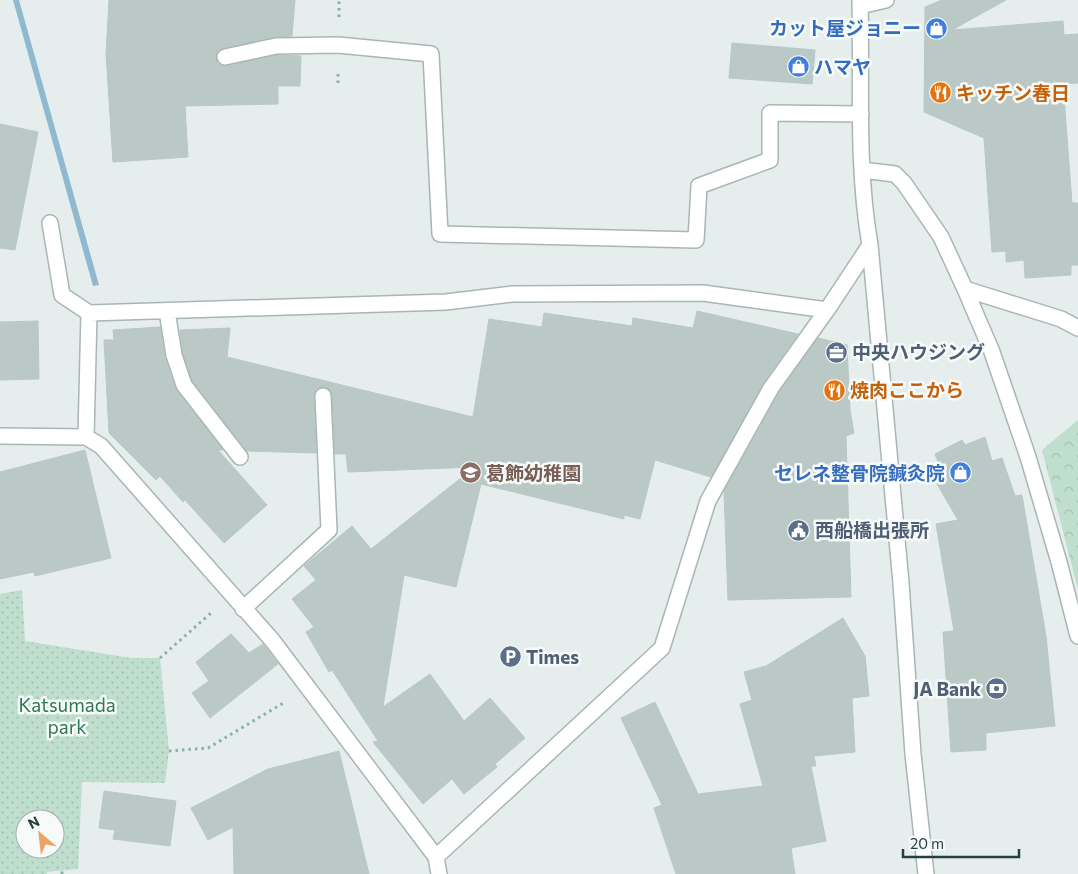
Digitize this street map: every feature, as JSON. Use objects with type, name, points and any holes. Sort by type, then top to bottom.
[{"type":"street","points":[[886,0],[860,3],[862,170],[926,874]]},
{"type":"street","points":[[226,57],[276,46],[338,45],[431,54],[440,234],[696,240],[699,186],[770,160],[770,113],[861,114]]},
{"type":"street","points":[[862,170],[895,174],[904,183],[941,237],[966,289],[992,352],[1028,457],[1059,562],[1078,636]]},
{"type":"street","points":[[50,223],[62,295],[89,313],[446,302],[512,294],[703,293],[827,310]]},
{"type":"street","points":[[436,857],[662,648],[708,501],[771,388],[827,310],[870,245]]},
{"type":"street","points":[[966,289],[1061,319],[1078,328]]},
{"type":"street","points":[[167,311],[174,355],[184,385],[240,457]]},
{"type":"street","points":[[86,437],[89,313]]},
{"type":"street","points":[[243,609],[329,530],[323,396]]},
{"type":"street","points":[[0,436],[86,437],[101,446],[272,640],[436,857],[440,874]]},
{"type":"path","points":[[160,658],[232,594]]},
{"type":"path","points":[[169,751],[208,748],[309,687]]},
{"type":"green space","points":[[1078,420],[1078,590],[1042,450]]},
{"type":"green space","name":"Katsumada park","points":[[22,590],[25,641],[131,658],[160,658],[169,751],[165,783],[82,782],[78,869],[47,872],[47,874],[0,874],[0,594]]},
{"type":"water","points":[[13,0],[19,0],[99,285],[93,286]]},
{"type":"building","points":[[109,0],[295,0],[292,36],[274,37],[223,48],[218,50],[216,58],[218,64],[226,66],[277,55],[301,56],[300,86],[278,86],[278,104],[185,106],[188,157],[113,162],[106,54]]},
{"type":"building","points":[[942,0],[1006,0],[952,30],[1063,21],[1064,35],[1078,34],[1078,83],[1063,84],[1072,203],[1078,203],[1078,265],[1071,265],[1071,275],[1025,278],[1024,260],[1006,262],[1006,251],[992,252],[984,138],[924,112],[925,7]]},
{"type":"building","points":[[732,43],[815,50],[812,84],[729,78]]},
{"type":"building","points":[[0,124],[38,132],[15,250],[0,248]]},
{"type":"building","points":[[697,311],[798,334],[763,383],[711,477],[655,460],[640,519],[624,515],[624,519],[481,484],[456,587],[404,575],[383,707],[430,674],[464,721],[490,698],[525,738],[495,764],[497,767],[464,794],[452,779],[423,804],[373,742],[378,741],[332,670],[329,672],[306,632],[314,627],[292,599],[316,580],[304,566],[352,526],[371,549],[475,467],[348,472],[346,454],[335,454],[332,396],[331,391],[323,387],[318,388],[314,396],[316,453],[247,451],[192,381],[183,353],[180,330],[230,328],[227,357],[473,417],[489,319],[542,327],[544,313],[632,326],[633,318],[693,328]]},
{"type":"building","points":[[38,321],[39,379],[0,380],[0,322]]},
{"type":"building","points":[[160,327],[165,358],[176,390],[223,450],[218,450],[267,505],[224,543],[185,500],[183,502],[160,476],[156,480],[109,433],[104,340],[114,340],[113,330]]},
{"type":"building","points":[[818,338],[847,345],[850,410],[854,433],[846,436],[851,597],[728,600],[724,491],[779,393]]},
{"type":"building","points":[[985,437],[992,461],[1002,458],[1015,496],[1022,495],[1046,636],[1055,726],[986,733],[986,750],[951,752],[943,632],[954,631],[936,524],[958,520],[937,484],[945,480],[935,454],[962,440],[965,445]]},
{"type":"building","points":[[85,450],[111,558],[35,576],[34,572],[0,579],[0,472]]},
{"type":"building","points":[[843,618],[865,656],[869,696],[852,698],[855,752],[814,756],[816,766],[811,766],[826,841],[791,848],[795,874],[676,874],[654,808],[662,805],[621,718],[655,702],[698,794],[763,786],[740,704],[752,700],[744,672],[766,666]]},
{"type":"building","points":[[231,634],[249,653],[263,644],[278,664],[210,718],[192,693],[209,681],[196,662]]},
{"type":"building","points":[[339,751],[369,874],[234,874],[233,827],[208,840],[191,808],[268,769]]},
{"type":"building","points":[[104,791],[176,801],[170,846],[113,839],[115,830],[99,828]]},
{"type":"place","name":"カット屋ジョニー","points":[[937,28]]},
{"type":"place","name":"ハマヤ","points":[[798,67]]},
{"type":"place","name":"キッチン春日","points":[[940,93]]},
{"type":"place","name":"中央ハウジング","points":[[836,352]]},
{"type":"place","name":"焼肉ここから","points":[[834,390]]},
{"type":"place","name":"葛飾幼稚園","points":[[470,473]]},
{"type":"place","name":"セレネ整骨院鍼灸院","points":[[961,473]]},
{"type":"place","name":"西船橋出張所","points":[[799,530]]},
{"type":"place","name":"Times","points":[[510,657]]},
{"type":"place","name":"JA Bank","points":[[997,689]]}]
